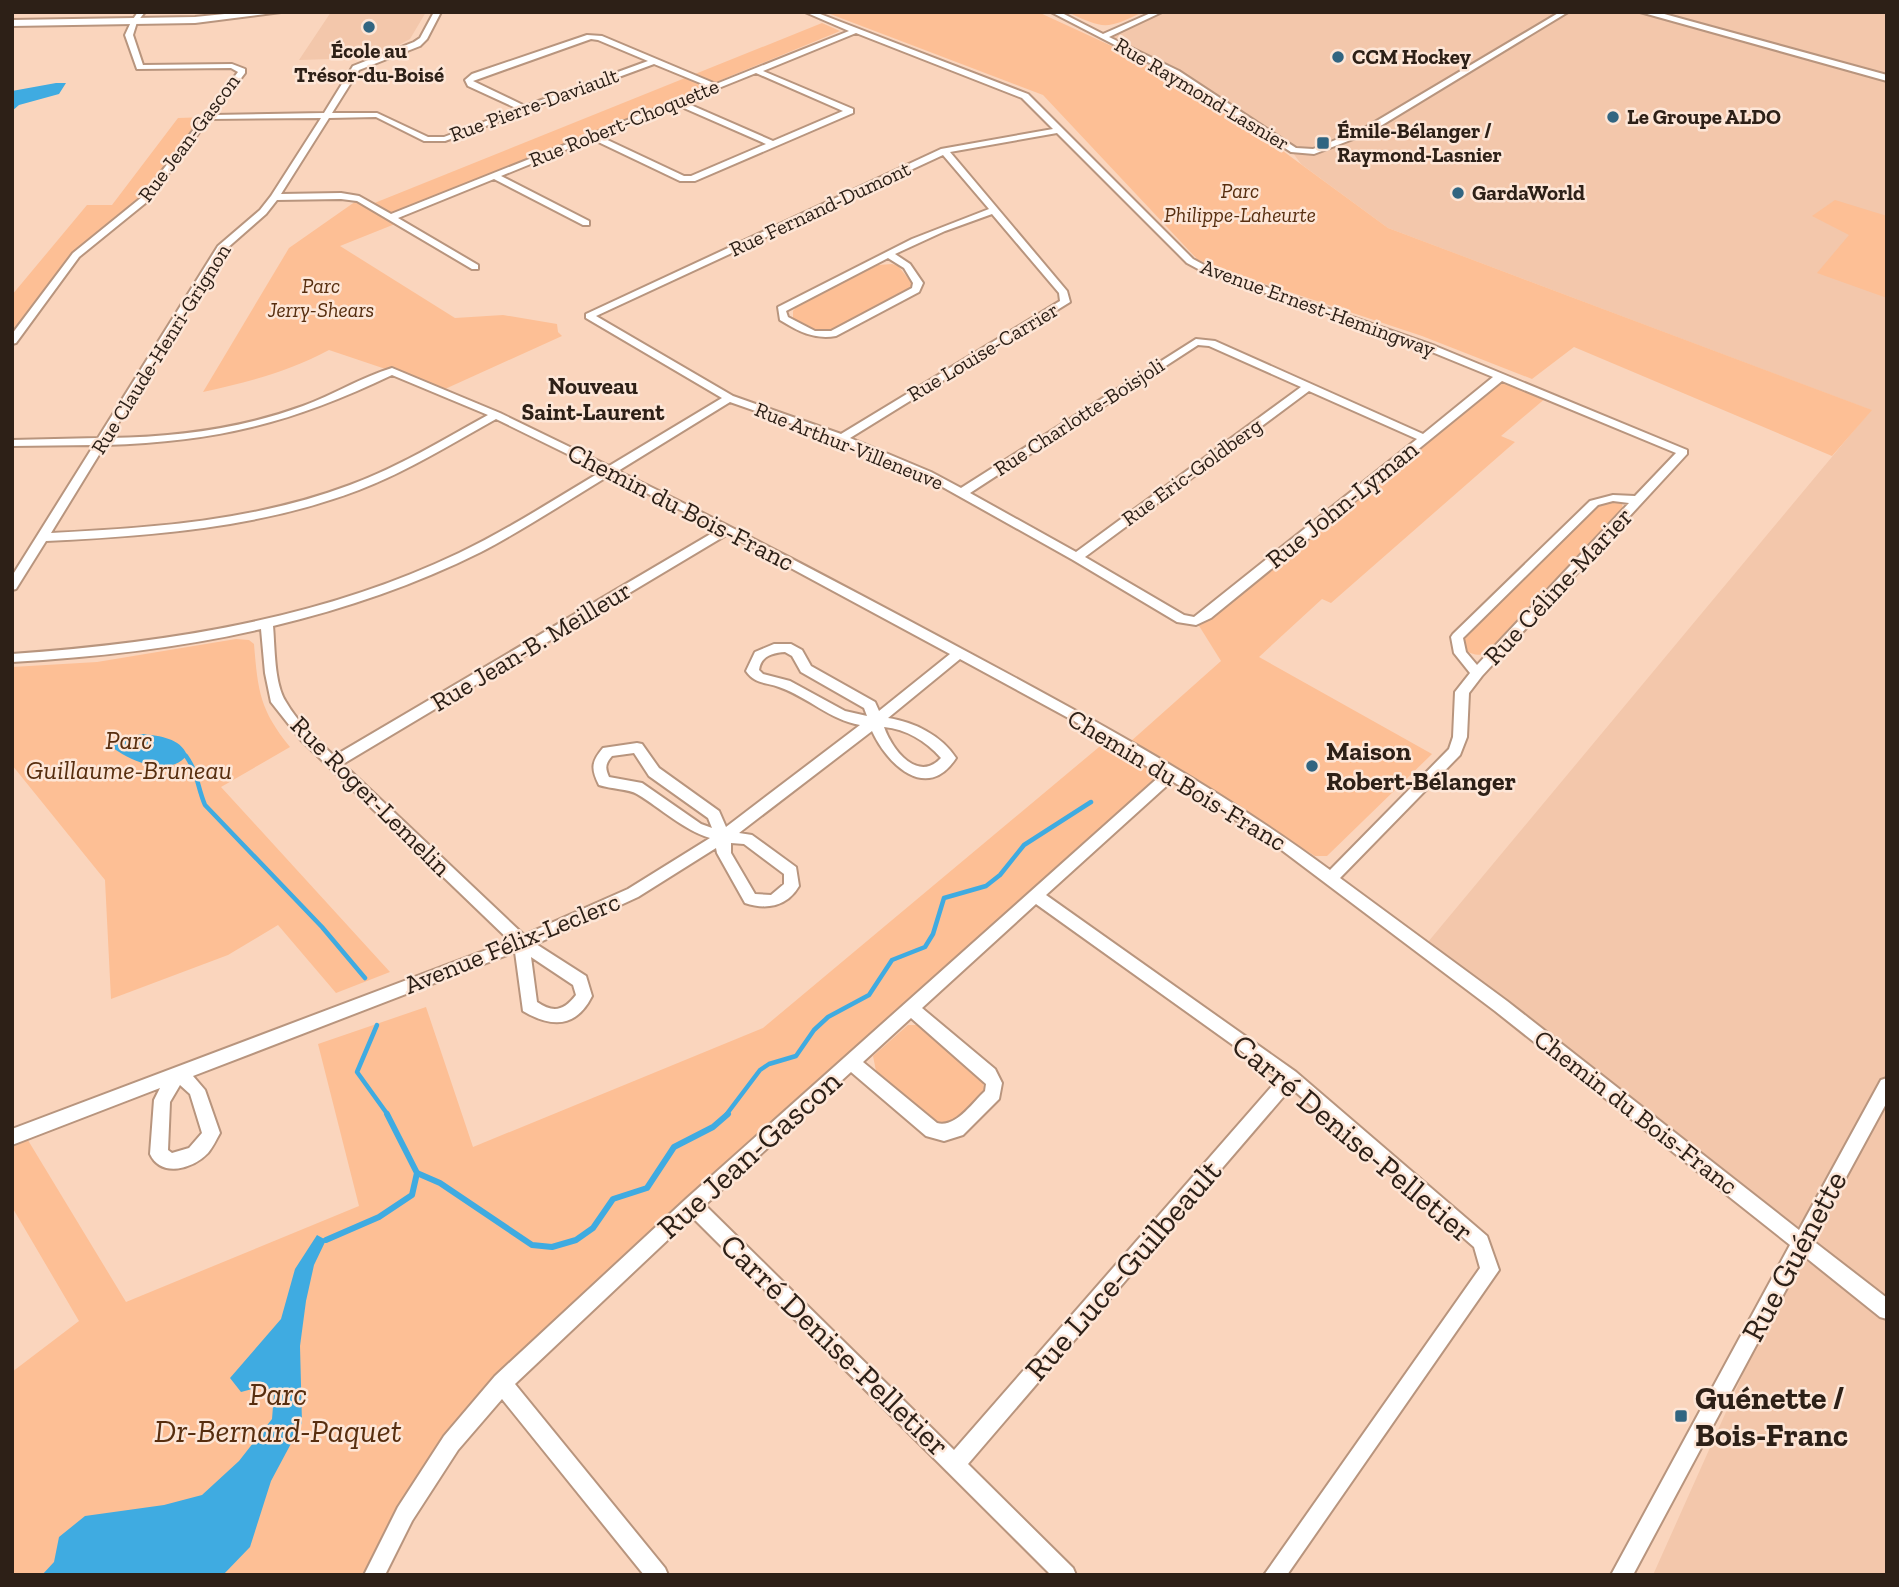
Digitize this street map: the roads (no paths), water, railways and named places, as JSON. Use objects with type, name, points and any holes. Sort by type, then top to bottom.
[{"type":"main road","points":[[12,23],[233,12]]},
{"type":"main road","points":[[12,17],[139,16],[209,19],[276,12]]},
{"type":"main road","points":[[1645,12],[1885,75]]},
{"type":"street","name":"Rue Claude-Henri-Grignon","points":[[12,586],[220,248],[257,218],[275,197],[356,68],[417,44],[438,12]]},
{"type":"street","name":"Avenue Ernest-Hemingway","points":[[808,12],[1014,90],[1034,102],[1190,261],[1230,279],[1431,348],[1683,452]]},
{"type":"street","name":"Rue Raymond-Lasnier","points":[[1054,12],[1210,94],[1294,150],[1314,152],[1366,131],[1565,12]]},
{"type":"street","points":[[1104,36],[1159,12]]},
{"type":"street","name":"Rue Jean-Gascon","points":[[12,341],[76,255],[145,199],[242,71],[239,68],[140,67],[127,35],[139,16]]},
{"type":"street","name":"Rue Robert-Choquette","points":[[392,217],[857,30]]},
{"type":"street","points":[[524,109],[471,84],[469,80],[590,37],[599,38],[715,86]]},
{"type":"street","name":"Rue Pierre-Daviault","points":[[208,117],[377,115],[427,139],[435,140],[654,61]]},
{"type":"street","points":[[592,136],[683,179],[700,178],[850,111],[847,107],[755,70]]},
{"type":"street","points":[[677,102],[775,145]]},
{"type":"street","name":"Rue Fernand-Dumont","points":[[589,316],[944,151],[1061,130]]},
{"type":"street","name":"Rue Louise-Carrier","points":[[842,438],[1065,302],[1064,293],[944,151]]},
{"type":"street","points":[[495,176],[586,223]]},
{"type":"street","points":[[275,197],[351,197],[392,217],[475,267]]},
{"type":"street","points":[[890,256],[907,266],[918,284],[916,290],[834,334],[822,336],[807,332],[783,318],[781,309],[965,218],[995,210]]},
{"type":"street","name":"Rue Arthur-Villeneuve","points":[[589,316],[729,398],[842,438],[927,474],[1077,557],[1181,619]]},
{"type":"street","name":"Rue Charlotte-Boisjoli","points":[[962,493],[1196,342],[1211,343],[1308,387]]},
{"type":"street","name":"Chemin du Bois-Franc","points":[[102,441],[225,431],[274,420],[330,401],[392,371],[496,415],[611,470],[728,529],[1079,718],[1276,838],[1501,1006],[1887,1310]]},
{"type":"street","name":"Rue John-Lyman","points":[[1181,619],[1196,621],[1207,615],[1499,378]]},
{"type":"street","points":[[1308,387],[1423,438]]},
{"type":"street","name":"Rue Eric-Goldberg","points":[[1077,557],[1308,387]]},
{"type":"street","points":[[12,658],[100,653],[267,624],[361,596],[445,564],[508,533],[729,398]]},
{"type":"street","points":[[43,537],[150,533],[269,514],[338,493],[398,469],[496,415]]},
{"type":"street","points":[[12,443],[102,441]]},
{"type":"street","name":"Rue Céline-Marier","points":[[1331,878],[1455,751],[1460,737],[1462,692],[1477,673],[1683,452]]},
{"type":"street","name":"Rue Céline-Marier","points":[[1477,673],[1460,653],[1457,637],[1594,503],[1614,498],[1639,500]]},
{"type":"street","name":"Rue Jean-B. Meilleur","points":[[334,764],[728,529]]},
{"type":"street","name":"Rue Roger-Lemelin","points":[[267,624],[271,673],[278,702],[306,737],[522,943],[580,981],[584,996],[576,1009],[558,1016],[544,1017],[528,1006],[522,943]]},
{"type":"street","points":[[875,721],[870,705],[806,668],[797,653],[787,647],[760,653],[753,661],[751,671],[759,678],[790,684],[853,719],[875,721],[896,724],[942,747],[949,758],[942,770],[929,775],[910,771],[879,737],[875,721]]},
{"type":"street","name":"Avenue Félix-Leclerc","points":[[12,1138],[522,943],[633,893],[723,836],[875,721],[958,653]]},
{"type":"street","points":[[723,836],[714,815],[654,772],[637,748],[608,752],[600,761],[599,771],[604,781],[614,785],[637,787],[696,828],[723,836],[747,839],[791,871],[792,886],[780,899],[764,904],[750,899],[724,853],[723,836]]},
{"type":"street","name":"Rue Jean-Gascon","points":[[374,1575],[405,1514],[451,1443],[502,1383],[692,1205],[1171,774]]},
{"type":"street","name":"Carré Denise-Pelletier","points":[[1036,896],[1290,1077],[1481,1242],[1490,1270],[1274,1575]]},
{"type":"street","points":[[851,1062],[932,1130],[944,1133],[957,1129],[993,1094],[994,1083],[989,1074],[911,1008]]},
{"type":"street","points":[[179,1073],[197,1090],[211,1133],[205,1148],[186,1160],[169,1162],[159,1154],[162,1100],[179,1073]]},
{"type":"street","name":"Rue Luce-Guilbeault","points":[[956,1463],[1290,1077]]},
{"type":"street","name":"Rue Guénette","points":[[1621,1575],[1887,1085]]},
{"type":"street","name":"Carré Denise-Pelletier","points":[[692,1205],[956,1463],[1066,1575]]},
{"type":"street","points":[[502,1383],[658,1575]]},
{"type":"water","points":[[66,83],[59,94],[19,105],[12,111],[12,91]]},
{"type":"water","points":[[143,734],[174,741],[187,755],[180,762],[170,765],[150,765],[128,757],[112,747],[117,739]]},
{"type":"water","points":[[317,1235],[326,1240],[314,1265],[300,1346],[302,1423],[271,1481],[250,1547],[223,1575],[42,1575],[54,1562],[59,1537],[85,1516],[164,1505],[202,1495],[239,1461],[272,1419],[274,1394],[264,1386],[241,1392],[230,1378],[281,1319],[295,1269]]},
{"type":"waterway","points":[[186,756],[205,805],[322,927],[365,978]]},
{"type":"waterway","points":[[726,1115],[760,1070],[769,1064],[796,1056],[814,1030],[828,1017],[869,995],[892,960],[925,947],[933,934],[944,898],[986,886],[1000,875],[1024,845],[1091,802]]},
{"type":"waterway","points":[[377,1025],[357,1072],[388,1115]]},
{"type":"waterway","points":[[387,1114],[417,1173]]},
{"type":"waterway","points":[[417,1173],[440,1183],[532,1245],[552,1247],[576,1240],[593,1228],[613,1199],[647,1188],[674,1147],[713,1127],[728,1114]]},
{"type":"waterway","points":[[326,1240],[379,1217],[412,1195],[417,1173]]},
{"type":"place","name":"École au Trésor-du-Boisé","points":[[369,27]]},
{"type":"place","name":"CCM Hockey","points":[[1338,57]]},
{"type":"place","name":"Le Groupe ALDO","points":[[1613,117]]},
{"type":"place","name":"Émile-Bélanger / Raymond-Lasnier","points":[[1323,143]]},
{"type":"place","name":"GardaWorld","points":[[1458,193]]},
{"type":"place","name":"Maison Robert-Bélanger","points":[[1312,766]]},
{"type":"place","name":"Guénette / Bois-Franc","points":[[1681,1416]]},
{"type":"district","name":"Nouveau Saint-Laurent","points":[[593,399]]},
{"type":"park label","name":"Parc Philippe-Laheurte","points":[[1240,203]]},
{"type":"park label","name":"Parc Jerry-Shears","points":[[321,298]]},
{"type":"park label","name":"Parc Guillaume-Bruneau","points":[[129,755]]},
{"type":"park label","name":"Parc Dr-Bernard-Paquet","points":[[278,1412]]}]
